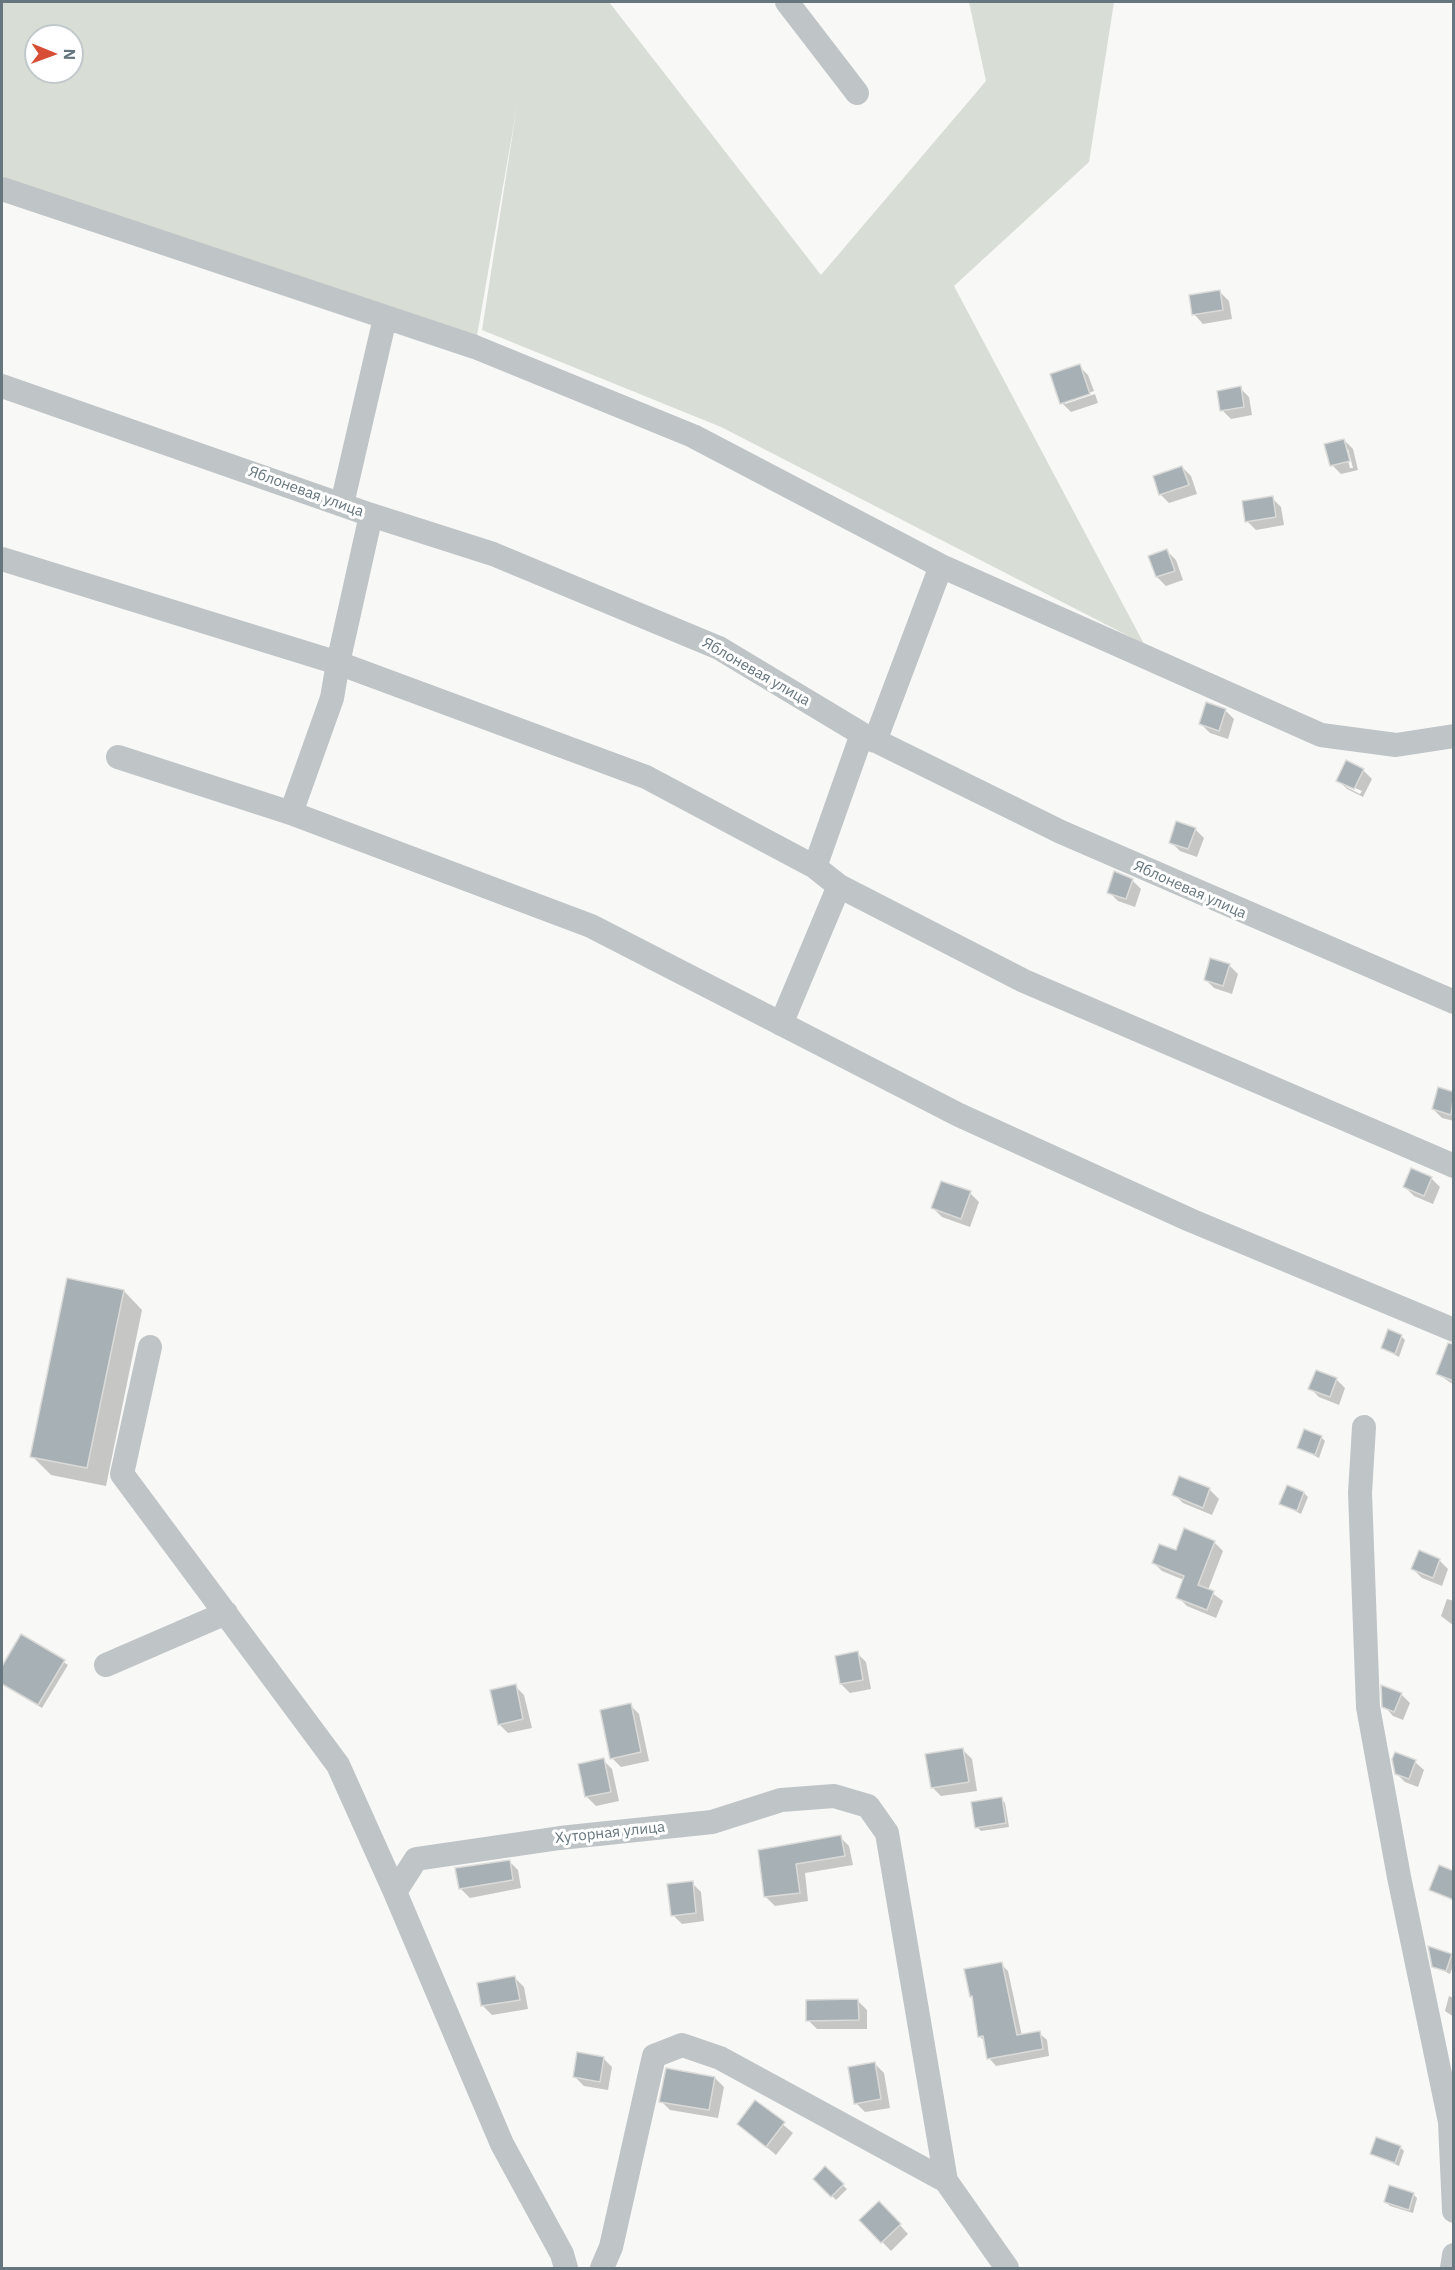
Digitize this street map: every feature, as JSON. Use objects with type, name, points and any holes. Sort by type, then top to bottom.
[{"type":"street","points":[[787,2],[857,93]]},
{"type":"street","points":[[2,189],[475,347],[693,436],[941,566],[1321,735],[1396,745],[1454,736]]},
{"type":"street","points":[[342,504],[385,318]]},
{"type":"street","name":"Яблоневая улица","points":[[2,386],[371,515],[493,554],[719,648],[868,738],[1061,832],[1454,1002]]},
{"type":"street","points":[[291,813],[332,698],[371,515]]},
{"type":"street","points":[[2,559],[338,663],[646,777],[815,867],[839,886],[1024,981],[1454,1167]]},
{"type":"street","points":[[815,867],[941,566]]},
{"type":"street","points":[[118,757],[291,813],[591,926],[959,1115],[1116,1187],[1454,1330]]},
{"type":"street","points":[[781,1024],[839,886]]},
{"type":"street","points":[[150,1347],[122,1474],[338,1765],[395,1892],[502,2145],[562,2254],[566,2268]]},
{"type":"street","points":[[1364,1427],[1360,1493],[1368,1707],[1399,1877],[1450,2122],[1454,2211]]},
{"type":"street","points":[[106,1665],[226,1613]]},
{"type":"street","name":"Хуторная улица","points":[[395,1892],[416,1858],[560,1838],[712,1822],[781,1800],[834,1796],[868,1806],[887,1833],[946,2181]]},
{"type":"street","points":[[602,2268],[611,2247],[654,2056],[682,2045],[720,2058],[946,2181],[1007,2268]]},
{"type":"street","points":[[1452,2268],[1454,2254]]},
{"type":"shaded area","points":[[2,2],[609,2],[821,275],[986,81],[969,2],[1114,2],[1089,162],[954,286],[1144,644],[721,427],[482,330],[517,106],[475,347],[2,189]]},
{"type":"building","points":[[1220,290],[1223,310],[1192,315],[1189,295]]},
{"type":"building","points":[[1080,364],[1090,394],[1060,404],[1050,374]]},
{"type":"building","points":[[1241,386],[1244,407],[1220,411],[1217,391]]},
{"type":"building","points":[[1344,439],[1350,461],[1330,466],[1324,444]]},
{"type":"building","points":[[1182,466],[1189,485],[1159,495],[1153,476]]},
{"type":"building","points":[[1273,496],[1276,517],[1245,522],[1242,501]]},
{"type":"building","points":[[1167,549],[1175,571],[1156,577],[1148,556]]},
{"type":"building","points":[[1206,702],[1226,709],[1219,731],[1199,724]]},
{"type":"building","points":[[1346,760],[1364,769],[1354,789],[1336,781]]},
{"type":"building","points":[[1176,821],[1196,828],[1188,849],[1169,843]]},
{"type":"building","points":[[1114,871],[1133,879],[1126,899],[1107,893]]},
{"type":"building","points":[[1210,958],[1230,964],[1223,986],[1204,980]]},
{"type":"building","points":[[1438,1087],[1454,1092],[1451,1115],[1432,1109]]},
{"type":"building","points":[[1411,1168],[1432,1177],[1424,1196],[1403,1187]]},
{"type":"building","points":[[941,1181],[971,1191],[961,1219],[931,1208]]},
{"type":"building","points":[[67,1278],[124,1290],[87,1468],[30,1457]]},
{"type":"building","points":[[1388,1329],[1402,1335],[1395,1354],[1381,1348]]},
{"type":"building","points":[[1448,1343],[1454,1344],[1454,1381],[1436,1374]]},
{"type":"building","points":[[1316,1370],[1337,1378],[1330,1397],[1308,1389]]},
{"type":"building","points":[[1304,1429],[1322,1436],[1315,1455],[1297,1448]]},
{"type":"building","points":[[1179,1476],[1210,1488],[1203,1508],[1172,1495]]},
{"type":"building","points":[[1287,1485],[1304,1492],[1297,1511],[1279,1504]]},
{"type":"building","points":[[1184,1528],[1215,1541],[1198,1585],[1214,1591],[1207,1610],[1176,1598],[1184,1576],[1152,1563],[1159,1544],[1176,1550]]},
{"type":"building","points":[[1419,1550],[1440,1559],[1433,1578],[1411,1569]]},
{"type":"building","points":[[21,1634],[65,1660],[38,1705],[2,1684],[2,1666]]},
{"type":"building","points":[[858,1651],[863,1680],[840,1684],[835,1656]]},
{"type":"building","points":[[516,1684],[523,1719],[498,1725],[490,1690]]},
{"type":"building","points":[[1381,1685],[1402,1693],[1394,1712],[1382,1707]]},
{"type":"building","points":[[631,1703],[641,1752],[610,1759],[600,1710]]},
{"type":"building","points":[[963,1748],[969,1782],[931,1788],[925,1754]]},
{"type":"building","points":[[1395,1752],[1416,1760],[1409,1779],[1395,1774],[1392,1759]]},
{"type":"building","points":[[604,1758],[611,1792],[585,1797],[578,1764]]},
{"type":"building","points":[[1002,1797],[1006,1823],[975,1828],[971,1802]]},
{"type":"building","points":[[841,1835],[845,1856],[796,1864],[800,1893],[764,1897],[758,1850]]},
{"type":"building","points":[[510,1860],[513,1880],[459,1889],[455,1868]]},
{"type":"building","points":[[1439,1865],[1454,1871],[1454,1900],[1429,1890]]},
{"type":"building","points":[[693,1881],[696,1913],[671,1916],[667,1884]]},
{"type":"building","points":[[1428,1946],[1452,1954],[1446,1971],[1432,1967]]},
{"type":"building","points":[[1002,1962],[1017,2035],[1040,2031],[1043,2049],[987,2059],[983,2036],[978,2037],[972,1996],[970,1997],[964,1969]]},
{"type":"building","points":[[515,1976],[520,2000],[481,2006],[477,1983]]},
{"type":"building","points":[[858,1999],[859,2020],[806,2021],[806,2000]]},
{"type":"building","points":[[577,2052],[604,2057],[600,2082],[573,2077]]},
{"type":"building","points":[[875,2062],[881,2099],[854,2104],[848,2067]]},
{"type":"building","points":[[666,2068],[715,2077],[709,2110],[659,2102]]},
{"type":"building","points":[[755,2100],[785,2122],[766,2147],[737,2124]]},
{"type":"building","points":[[1376,2137],[1401,2146],[1395,2163],[1370,2154]]},
{"type":"building","points":[[825,2166],[844,2184],[831,2197],[813,2179]]},
{"type":"building","points":[[1389,2185],[1414,2193],[1409,2210],[1384,2202]]},
{"type":"building","points":[[879,2201],[901,2224],[881,2243],[859,2220]]}]
